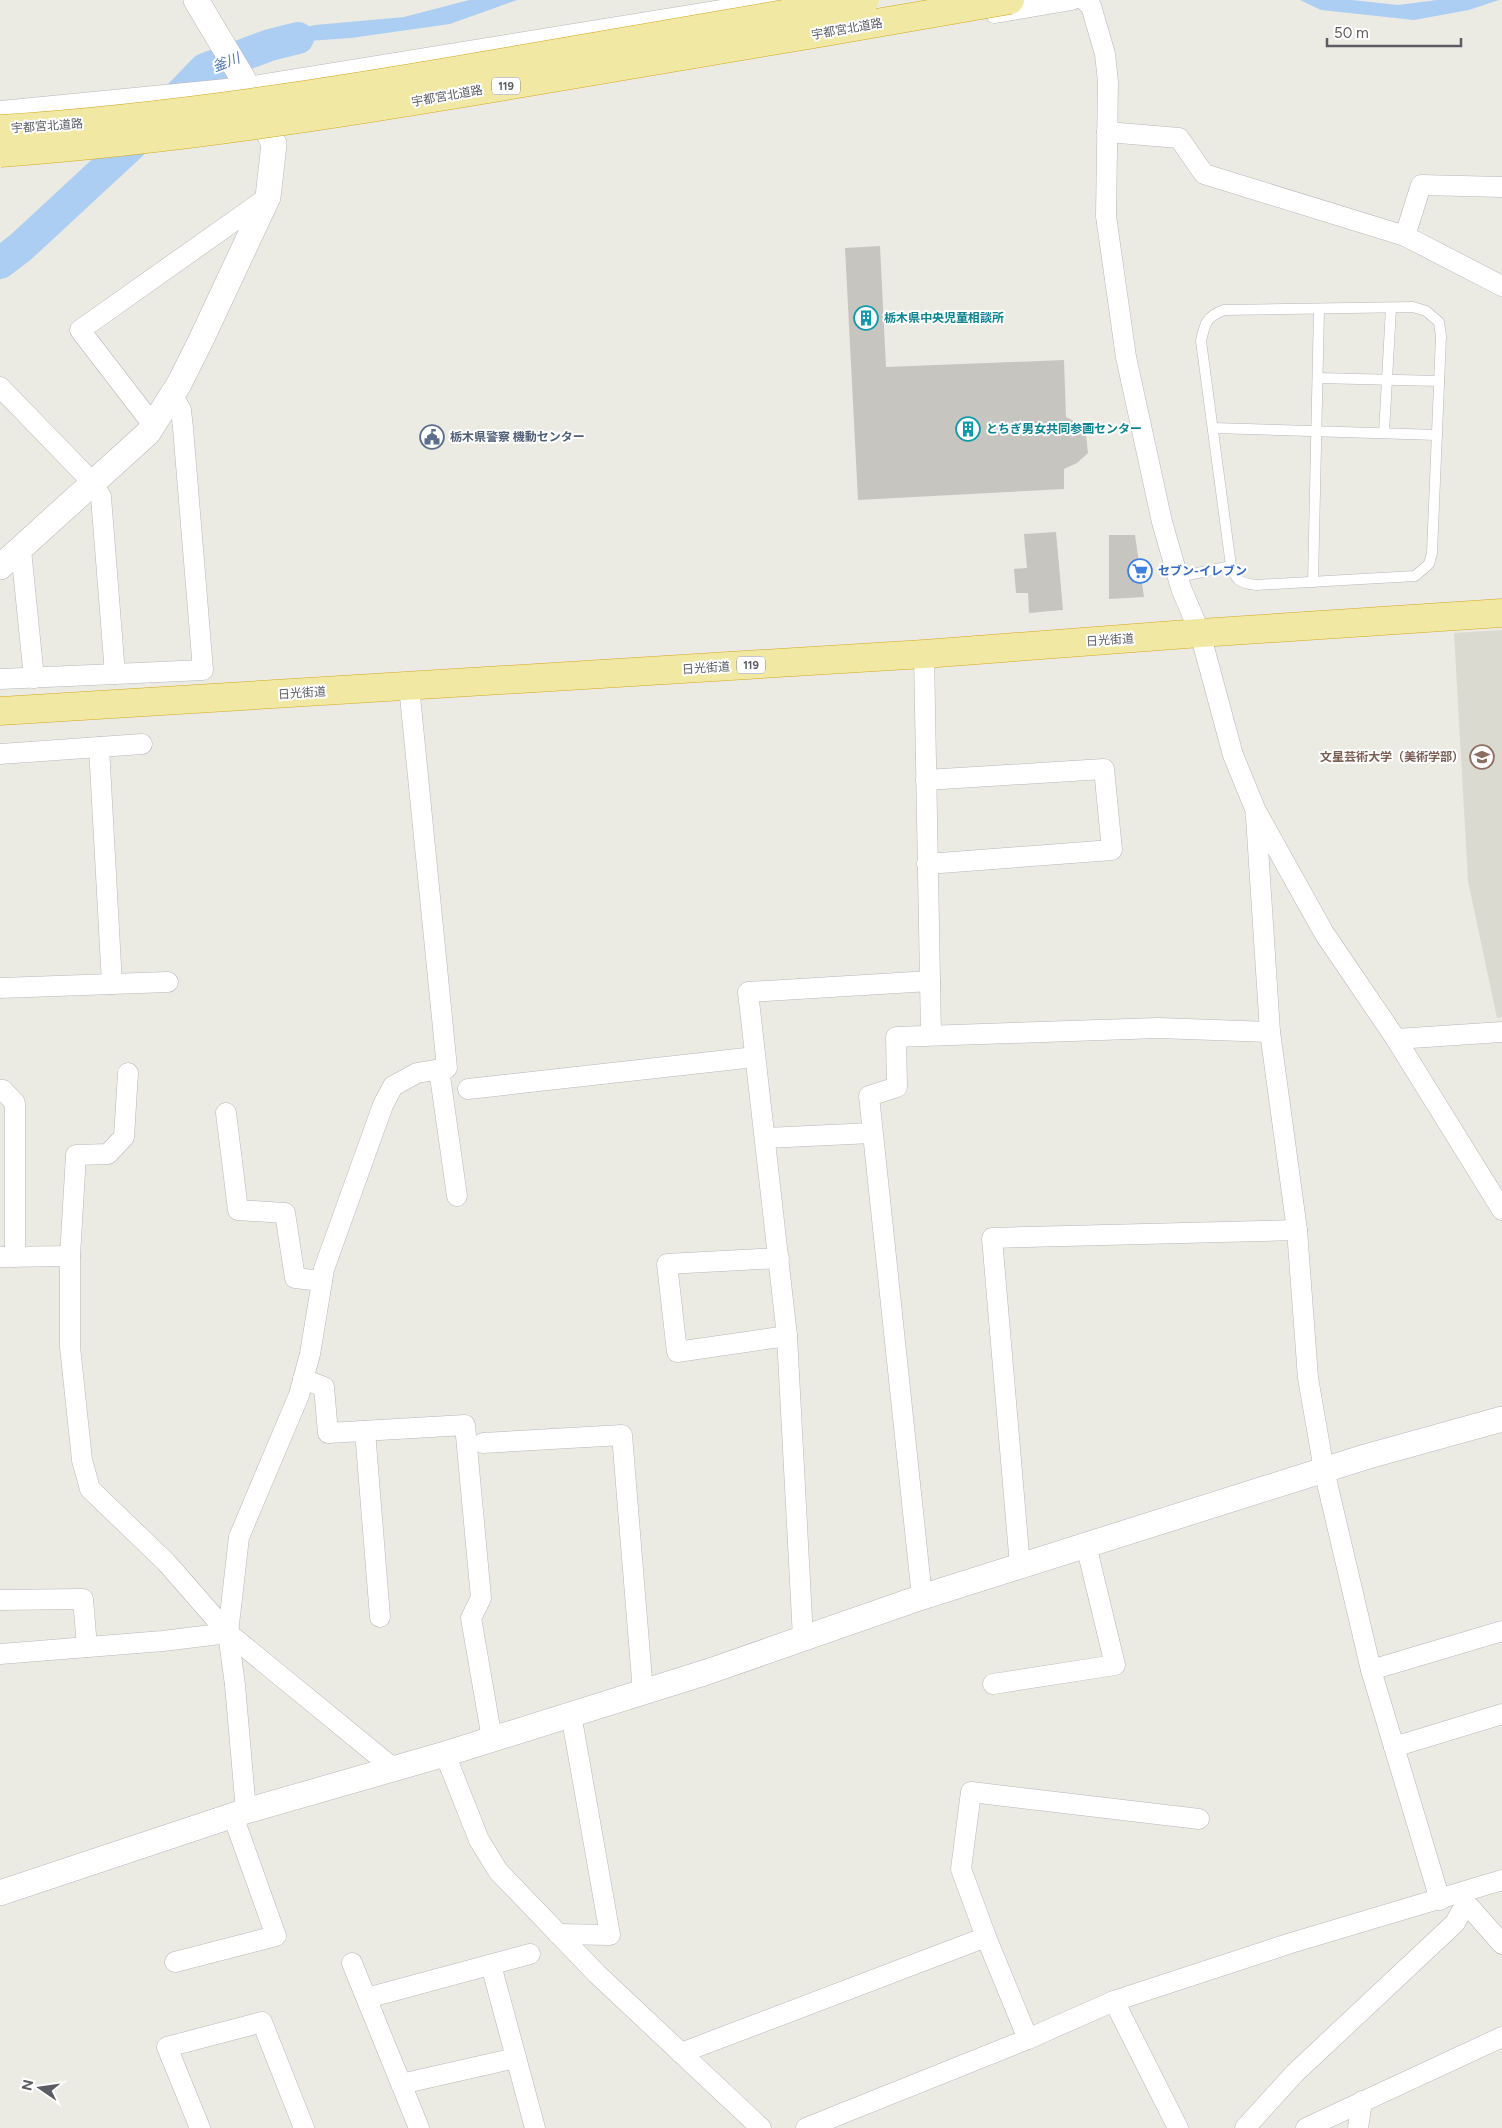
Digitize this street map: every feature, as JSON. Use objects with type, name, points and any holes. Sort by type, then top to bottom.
[{"type":"highway","name":"宇都宮北道路","points":[[0,129],[77,124],[240,104],[412,78],[865,0]]},
{"type":"highway","name":"宇都宮北道路","points":[[0,153],[80,147],[264,125],[426,100],[1010,0]]},
{"type":"highway","name":"日光街道","points":[[0,712],[924,654],[1200,632],[1502,613]]},
{"type":"street","points":[[0,567],[148,433],[154,425],[201,340],[268,197],[274,144],[270,133],[244,82],[196,0]]},
{"type":"street","points":[[0,111],[244,82],[783,0]]},
{"type":"street","points":[[0,162],[270,133],[1072,0]]},
{"type":"street","points":[[1084,0],[1090,6],[1105,54],[1108,82],[1106,216],[1126,357],[1162,522],[1178,577],[1200,632],[1233,755],[1256,811],[1324,933],[1396,1039],[1502,1210]]},
{"type":"street","points":[[1107,132],[1179,138],[1204,174],[1405,236],[1502,286]]},
{"type":"street","points":[[1405,236],[1420,185],[1502,187]]},
{"type":"street","points":[[154,425],[80,330],[268,197]]},
{"type":"street","points":[[0,387],[93,482],[101,497],[115,674]]},
{"type":"street","points":[[0,679],[203,670],[184,428],[181,410],[172,394]]},
{"type":"street","points":[[21,550],[34,678]]},
{"type":"street","points":[[924,654],[931,1035]]},
{"type":"street","points":[[175,1962],[276,1936],[240,1813],[236,1685],[228,1633],[239,1537],[300,1395],[310,1354],[324,1269],[383,1105],[393,1086],[417,1073],[447,1068],[409,686]]},
{"type":"street","points":[[0,754],[142,744]]},
{"type":"street","points":[[99,747],[112,984]]},
{"type":"street","points":[[926,780],[1104,769],[1112,850],[927,864]]},
{"type":"street","points":[[1245,2128],[1294,2073],[1455,1923],[1455,1899],[1394,1747],[1370,1670],[1324,1470],[1308,1378],[1297,1230],[1270,1032],[1256,811]]},
{"type":"street","points":[[804,1638],[787,1336],[748,992],[930,981]]},
{"type":"street","points":[[0,988],[168,982]]},
{"type":"street","points":[[922,1597],[868,1096],[898,1087],[896,1037],[1158,1028],[1270,1032]]},
{"type":"street","points":[[1396,1039],[1502,1032]]},
{"type":"street","points":[[468,1089],[755,1057]]},
{"type":"street","points":[[439,1069],[457,1196]]},
{"type":"street","points":[[128,1073],[124,1137],[108,1154],[76,1155],[70,1256],[70,1347],[82,1460],[90,1489],[166,1562],[228,1633],[393,1768]]},
{"type":"street","points":[[0,1090],[3,1090],[16,1103],[7,1257],[70,1256]]},
{"type":"street","points":[[226,1113],[238,1210],[285,1213],[295,1278],[322,1282]]},
{"type":"street","points":[[766,1138],[872,1133]]},
{"type":"street","points":[[1020,1566],[992,1238],[1297,1230]]},
{"type":"street","points":[[779,1258],[667,1264],[677,1352],[787,1336]]},
{"type":"street","points":[[303,1380],[324,1387],[328,1433],[465,1425],[481,1598],[472,1618],[492,1739]]},
{"type":"street","points":[[0,1893],[240,1813],[445,1754],[643,1692],[922,1597],[1086,1545],[1324,1470],[1502,1419]]},
{"type":"street","points":[[365,1431],[380,1617]]},
{"type":"street","points":[[483,1444],[622,1435],[643,1692]]},
{"type":"street","points":[[994,1684],[1115,1665],[1086,1545]]},
{"type":"street","points":[[0,1600],[83,1599],[87,1647]]},
{"type":"street","points":[[1370,1670],[1502,1631]]},
{"type":"street","points":[[0,1654],[163,1641],[228,1633]]},
{"type":"street","points":[[558,1934],[610,1935],[571,1714]]},
{"type":"street","points":[[1394,1747],[1502,1714]]},
{"type":"street","points":[[445,1754],[479,1840],[498,1871],[558,1934],[762,2128]]},
{"type":"street","points":[[1028,2039],[986,1937],[961,1869],[971,1792],[1199,1819]]},
{"type":"street","points":[[806,2128],[829,2124],[1114,2001],[1291,1944],[1455,1899],[1502,1880]]},
{"type":"street","points":[[1455,1899],[1502,1944]]},
{"type":"street","points":[[681,2052],[986,1937]]},
{"type":"street","points":[[367,1998],[530,1954]]},
{"type":"street","points":[[352,1963],[419,2128]]},
{"type":"street","points":[[491,1965],[535,2128]]},
{"type":"street","points":[[1114,2001],[1178,2128]]},
{"type":"street","points":[[200,2128],[167,2047],[262,2022],[304,2128]]},
{"type":"street","points":[[1306,2128],[1502,2037]]},
{"type":"street","points":[[401,2084],[516,2058]]},
{"type":"street","points":[[1358,2128],[1362,2101]]},
{"type":"lane","points":[[1384,434],[1391,308]]},
{"type":"lane","points":[[1413,308],[1426,311],[1440,322],[1432,553],[1429,564],[1415,576],[1256,585],[1245,584],[1235,578],[1230,566],[1201,341],[1205,324],[1212,315],[1224,310],[1319,309],[1413,308]]},
{"type":"lane","points":[[1313,582],[1319,309]]},
{"type":"lane","points":[[1318,378],[1439,381]]},
{"type":"lane","points":[[1213,428],[1437,435]]},
{"type":"lane","points":[[1178,577],[1230,566]]},
{"type":"shaded area","name":"文星芸術大学（美術学部）","points":[[1502,630],[1502,1017],[1497,1018],[1468,881],[1454,633]]},
{"type":"water","points":[[469,0],[517,0],[450,24],[351,38],[308,41],[257,55],[250,40],[315,25],[404,17]]},
{"type":"water","points":[[1300,0],[1352,0],[1398,5],[1437,0],[1499,0],[1469,10],[1414,20],[1321,10]]},
{"type":"water","points":[[90,176],[103,191],[15,262],[0,280],[0,251],[20,238]]},
{"type":"building","name":"とちぎ男女共同参画センター","points":[[880,246],[886,367],[1064,360],[1066,417],[1078,423],[1086,435],[1088,453],[1077,463],[1064,469],[1064,489],[858,500],[845,248]]},
{"type":"building","points":[[1056,532],[1063,610],[1029,613],[1028,593],[1016,593],[1014,569],[1027,568],[1024,534]]},
{"type":"building","points":[[1109,535],[1135,535],[1144,597],[1109,599]]},
{"type":"waterway","name":"釜川","points":[[0,263],[21,247],[130,146],[205,69],[270,45],[298,38]]},
{"type":"place","name":"栃木県中央児童相談所","points":[[866,318]]},
{"type":"place","name":"とちぎ男女共同参画センター","points":[[968,429]]},
{"type":"place","name":"栃木県警察 機動センター","points":[[432,437]]},
{"type":"place","name":"セブン-イレブン","points":[[1140,571]]},
{"type":"place","name":"文星芸術大学（美術学部）","points":[[1482,757]]}]
